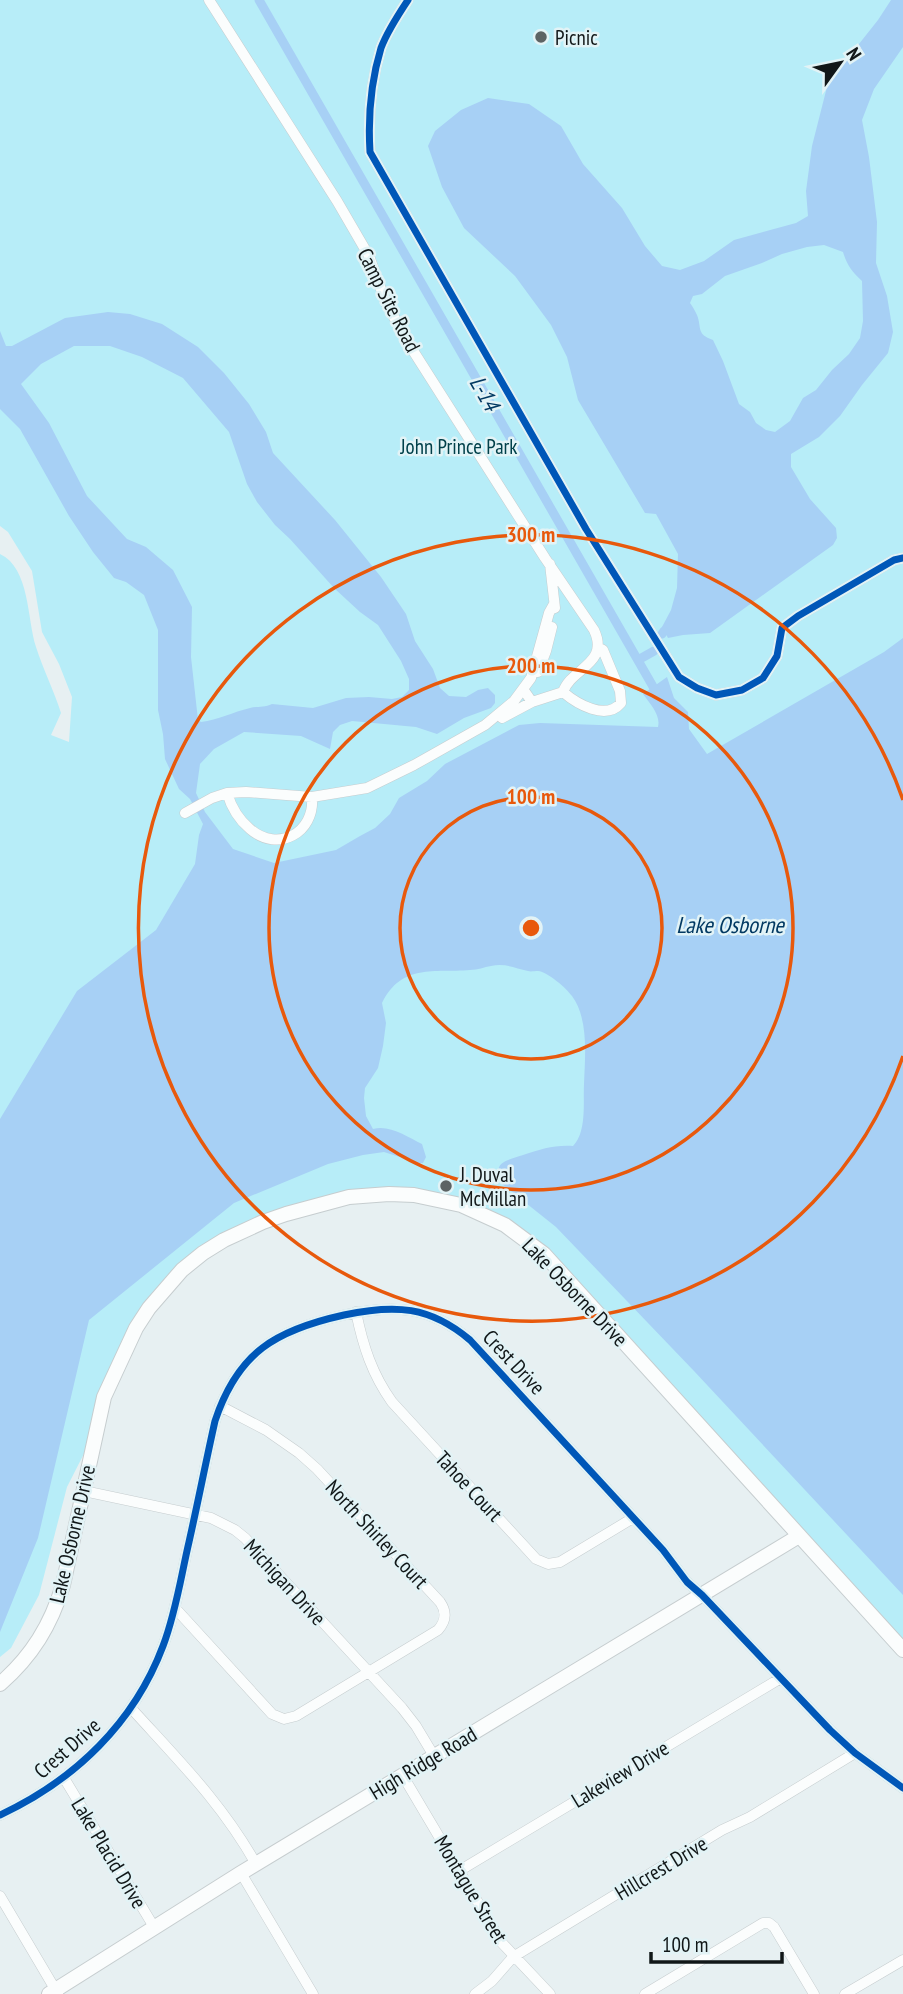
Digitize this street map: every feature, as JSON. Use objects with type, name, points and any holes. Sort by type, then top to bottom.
[{"type":"street","name":"Camp Site Road","points":[[185,813],[227,793],[312,797],[367,788],[414,765],[485,725],[514,701],[542,664],[554,617],[550,564],[412,349],[386,303],[369,256],[209,0]]},
{"type":"street","points":[[408,0],[382,47],[374,83],[369,129],[370,152],[586,529],[679,677],[716,695],[742,690],[763,678],[777,656],[782,628],[894,560],[903,558]]},
{"type":"street","points":[[550,564],[598,639],[593,660],[565,686],[563,692]]},
{"type":"street","points":[[554,601],[565,596],[574,607],[578,607]]},
{"type":"street","points":[[563,692],[573,701],[590,708],[607,710],[620,706],[621,697],[615,677],[603,650],[598,646]]},
{"type":"street","points":[[523,689],[532,702]]},
{"type":"street","points":[[485,725],[532,702],[563,692]]},
{"type":"street","points":[[227,793],[238,816],[249,829],[261,836],[275,839],[295,835],[304,827],[311,816],[312,797]]},
{"type":"street","name":"Lake Osborne Drive","points":[[0,1684],[19,1667],[37,1644],[57,1606],[104,1397],[136,1328],[149,1308],[182,1270],[224,1240],[286,1214],[365,1195],[414,1195],[449,1202],[484,1214],[505,1225],[544,1254],[903,1650]]},
{"type":"street","name":"Crest Drive","points":[[0,1815],[64,1778],[101,1745],[131,1708],[153,1669],[175,1608],[220,1406],[239,1372],[266,1345],[299,1326],[355,1312],[387,1308],[417,1311],[446,1322],[458,1330],[634,1518],[687,1582],[830,1730],[855,1753],[903,1788]]},
{"type":"street","name":"Tahoe Court","points":[[355,1312],[368,1360],[392,1402],[536,1559],[548,1564],[560,1562],[634,1518]]},
{"type":"street","name":"North Shirley Court","points":[[220,1406],[266,1430],[317,1469],[443,1607],[445,1620],[438,1630],[369,1672]]},
{"type":"street","name":"Michigan Drive","points":[[83,1491],[223,1523],[245,1538],[402,1708],[434,1756]]},
{"type":"street","name":"High Ridge Road","points":[[54,1992],[241,1873],[799,1536]]},
{"type":"street","points":[[175,1608],[272,1714],[278,1717],[290,1719],[369,1672]]},
{"type":"street","name":"Lakeview Drive","points":[[459,1871],[781,1678]]},
{"type":"street","points":[[131,1708],[212,1797],[256,1864]]},
{"type":"street","name":"Hillcrest Drive","points":[[475,1994],[513,1957],[855,1753]]},
{"type":"street","name":"Montague Street","points":[[403,1776],[495,1932],[513,1957],[550,1994]]},
{"type":"street","name":"Lake Placid Drive","points":[[64,1778],[154,1927]]},
{"type":"street","points":[[241,1873],[313,1994]]},
{"type":"street","points":[[0,1896],[54,1992]]},
{"type":"street","points":[[645,1994],[763,1923],[769,1923],[814,1994]]},
{"type":"street","points":[[845,1994],[903,1960]]},
{"type":"green space","name":"John Prince Park","points":[[0,0],[903,0],[903,1640],[511,1224],[472,1202],[437,1195],[361,1194],[255,1220],[150,1301],[96,1430],[67,1487],[39,1595],[11,1648],[0,1657],[0,554],[10,561],[22,582],[36,647],[61,713],[51,735],[69,742],[72,697],[42,632],[32,571],[8,532],[0,526]]},
{"type":"water","points":[[891,0],[903,0],[903,47],[874,89],[862,120],[877,222],[876,263],[887,296],[893,332],[888,353],[840,416],[819,437],[791,454],[791,467],[810,499],[836,528],[837,538],[833,545],[710,633],[668,638],[662,627],[671,610],[677,588],[678,554],[656,514],[645,513],[578,400],[567,357],[551,325],[515,276],[464,228],[442,187],[428,146],[435,131],[461,110],[488,98],[529,104],[561,126],[583,164],[622,208],[645,246],[662,266],[680,270],[704,261],[734,240],[796,223],[808,216],[806,191],[812,146],[828,83]],"holes":[[[824,245],[843,252],[850,268],[862,281],[863,321],[860,338],[816,390],[803,398],[790,421],[775,432],[766,430],[739,404],[713,340],[700,330],[697,315],[690,303],[693,296],[702,294],[725,276],[782,254]]]},
{"type":"water","name":"Lake Osborne","points":[[108,312],[130,314],[162,324],[198,347],[249,404],[266,432],[273,453],[335,520],[381,577],[406,614],[415,641],[433,669],[440,688],[449,696],[466,697],[488,688],[495,695],[495,703],[491,708],[464,718],[437,734],[416,727],[352,721],[340,725],[333,732],[330,749],[301,736],[244,732],[214,749],[200,764],[196,793],[205,812],[233,849],[274,863],[336,850],[375,828],[390,814],[399,798],[427,781],[445,764],[519,725],[540,723],[658,727],[656,714],[643,694],[667,677],[674,698],[688,712],[689,729],[707,754],[884,652],[903,638],[903,1595],[556,1227],[502,1184],[498,1171],[506,1161],[548,1148],[573,1146],[577,1140],[583,1116],[585,1050],[581,1016],[566,989],[542,972],[496,965],[409,976],[390,990],[382,1003],[386,1023],[383,1046],[378,1068],[365,1088],[366,1116],[373,1129],[392,1130],[422,1144],[426,1157],[423,1163],[384,1152],[363,1155],[328,1164],[234,1203],[89,1320],[38,1538],[0,1632],[0,1119],[77,991],[156,930],[195,864],[203,824],[190,799],[179,789],[165,759],[158,710],[158,630],[144,595],[126,582],[114,578],[93,552],[69,516],[20,429],[0,409],[0,331],[6,346],[12,346],[65,318]],"holes":[[[74,346],[110,346],[142,357],[183,378],[229,432],[247,484],[257,502],[334,588],[378,625],[409,679],[409,690],[402,697],[346,698],[313,708],[272,704],[207,721],[198,720],[191,657],[192,607],[173,570],[146,547],[127,539],[87,496],[49,423],[21,384],[41,364]]]},
{"type":"waterway","name":"L-14","points":[[259,0],[659,697]]},
{"type":"waterway","points":[[638,660],[654,651]]},
{"type":"cycle path","points":[[408,0],[381,48],[371,100],[370,152],[586,529],[679,677],[716,695],[742,690],[763,678],[777,656],[782,628],[894,560],[903,558]]},
{"type":"cycle path","points":[[0,1815],[53,1785],[99,1746],[136,1700],[151,1674],[168,1633],[175,1607],[215,1421],[235,1377],[263,1348],[298,1328],[344,1315],[380,1309],[426,1314],[441,1320],[470,1340],[663,1550],[687,1582],[830,1730],[855,1753],[903,1788]]},
{"type":"place","name":"Picnic","points":[[541,37]]},
{"type":"place","name":"J. Duval McMillan","points":[[446,1186]]}]
